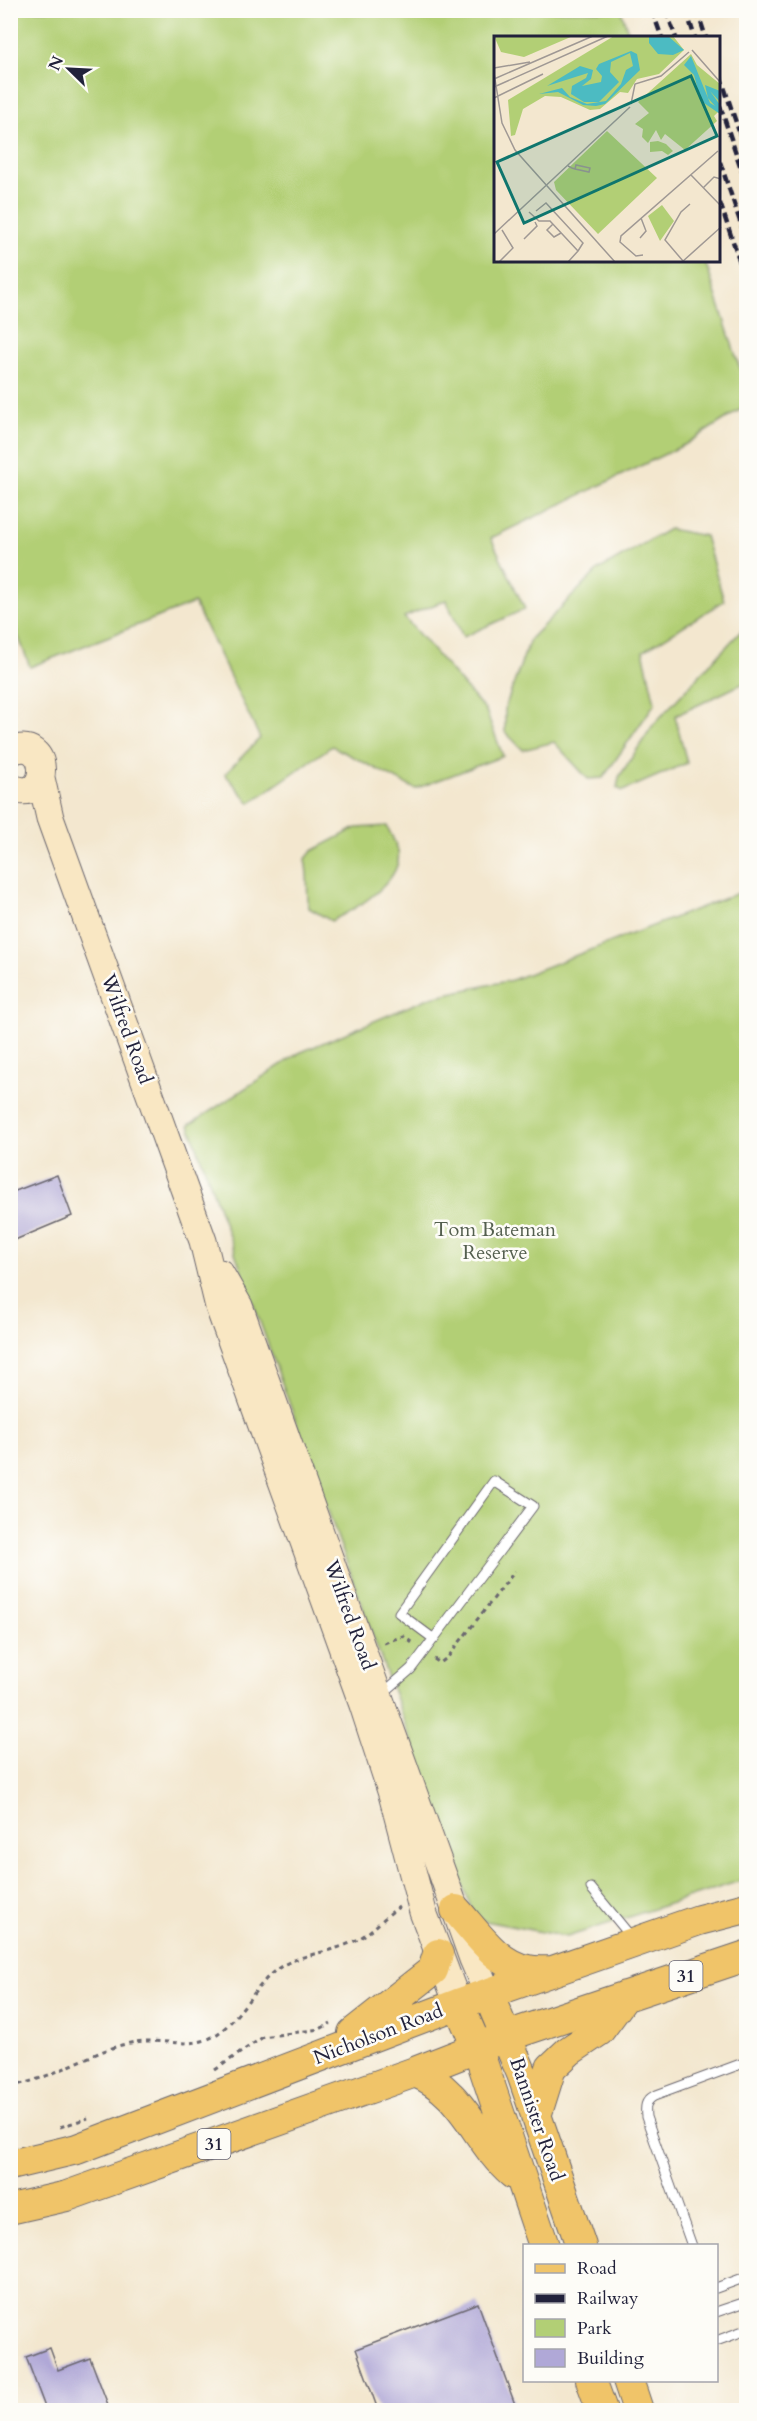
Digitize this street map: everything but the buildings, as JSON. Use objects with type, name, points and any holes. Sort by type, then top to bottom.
[{"type":"main road","points":[[11,751],[23,749],[36,754],[42,764],[25,785]]},
{"type":"main road","name":"Wilfred Road","points":[[25,785],[50,818],[203,1241],[219,1307],[371,1701],[488,1994]]},
{"type":"main road","name":"Wilfred Road","points":[[371,1701],[392,1794],[423,1912],[458,2004]]},
{"type":"main road","name":"Nicholson Road","points":[[10,2165],[77,2149],[458,2004],[699,1920],[747,1908]]},
{"type":"main road","points":[[456,1910],[497,1956],[528,1970],[555,1971]]},
{"type":"main road","points":[[327,2053],[433,1970],[438,1954]]},
{"type":"main road","name":"31","points":[[10,2209],[67,2196],[415,2072],[507,2036],[747,1956]]},
{"type":"main road","name":"Bannister Road","points":[[488,1994],[507,2036],[580,2244]]},
{"type":"main road","points":[[536,2116],[552,2068],[569,2051],[599,2031],[625,1996]]},
{"type":"main road","name":"Bannister Road","points":[[458,2004],[477,2047],[543,2244]]},
{"type":"main road","points":[[415,2072],[426,2076],[461,2106],[498,2161],[521,2180]]},
{"type":"main road","points":[[592,2382],[602,2410]]},
{"type":"main road","points":[[629,2382],[638,2410]]},
{"type":"lane","points":[[371,1701],[406,1674],[434,1639],[532,1506],[494,1480],[399,1613],[434,1639]]},
{"type":"lane","points":[[591,1888],[628,1933],[643,1941]]},
{"type":"lane","points":[[691,2244],[646,2117],[645,2107],[648,2099],[654,2096],[747,2062]]},
{"type":"lane","points":[[718,2288],[747,2277]]},
{"type":"lane","points":[[718,2312],[747,2302]]},
{"type":"lane","points":[[718,2341],[747,2331]]},
{"type":"path","points":[[433,1658],[440,1663],[448,1657],[515,1570]]},
{"type":"path","points":[[377,1645],[403,1636],[417,1646]]},
{"type":"path","points":[[10,2086],[32,2083],[99,2054],[134,2042],[198,2042],[209,2039],[220,2032],[251,1995],[278,1968],[303,1956],[360,1938],[388,1914],[405,1904]]},
{"type":"path","points":[[213,2071],[263,2037],[320,2029],[335,2021]]},
{"type":"path","points":[[59,2128],[91,2117]]},
{"type":"green space","points":[[11,10],[621,11],[630,36],[494,36],[494,262],[705,262],[746,387],[746,406],[686,444],[491,538],[525,609],[463,637],[446,600],[404,617],[486,711],[503,756],[415,789],[332,746],[250,803],[225,774],[260,738],[194,603],[30,667],[10,614]]},
{"type":"green space","points":[[669,529],[705,536],[724,601],[643,651],[655,703],[603,778],[588,779],[554,742],[523,750],[505,732],[505,708],[530,639],[598,570]]},
{"type":"green space","points":[[746,629],[746,682],[675,716],[687,763],[623,791],[617,788],[619,777],[653,725],[742,630]]},
{"type":"green space","points":[[387,826],[398,851],[398,862],[386,884],[364,902],[331,921],[309,908],[305,860],[312,851],[356,828]]},
{"type":"green space","name":"Tom Bateman Reserve","points":[[746,890],[746,1879],[567,1937],[475,1919],[189,1125],[299,1053],[431,997],[512,980]]},
{"type":"railway","points":[[652,10],[661,36]]},
{"type":"railway","points":[[666,10],[675,36]]},
{"type":"railway","points":[[686,10],[694,36]]},
{"type":"railway","points":[[697,10],[705,36]]},
{"type":"railway","points":[[721,78],[746,152]]},
{"type":"railway","points":[[721,109],[746,183]]},
{"type":"railway","points":[[721,165],[746,239]]},
{"type":"railway","points":[[721,206],[746,280]]}]
